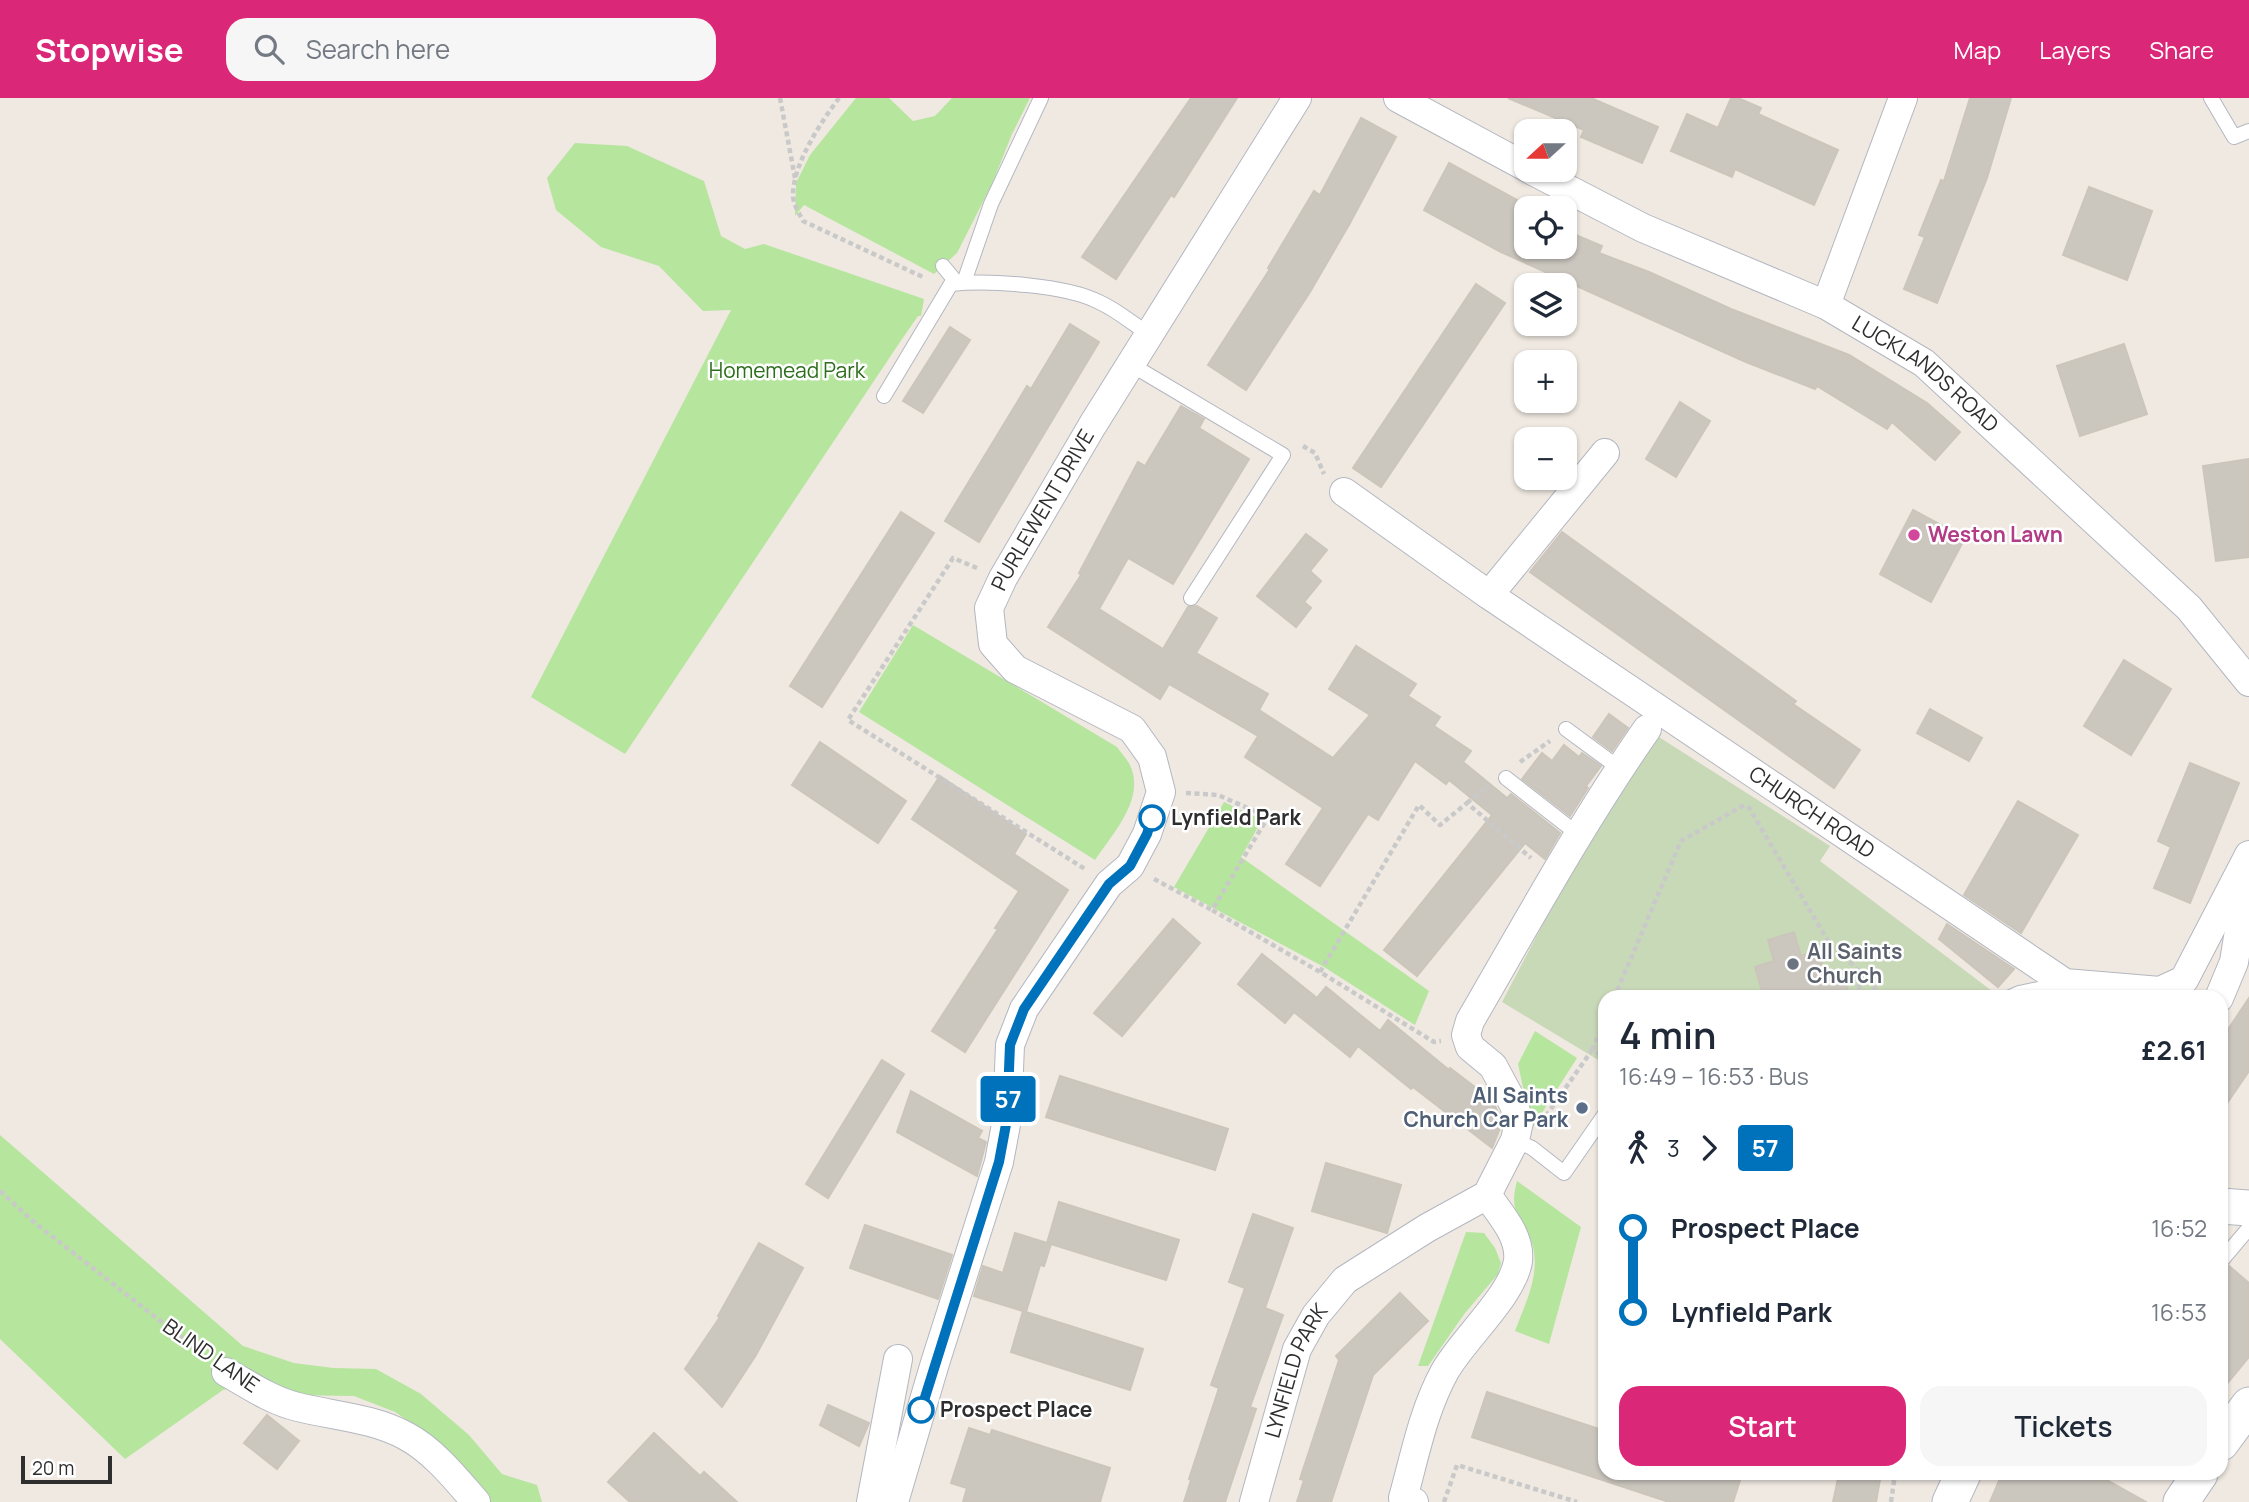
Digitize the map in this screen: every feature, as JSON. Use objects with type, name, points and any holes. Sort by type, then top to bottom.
[{"type":"street","name":"PURLEWENT DRIVE","points":[[1161,792],[1152,757],[1132,729],[1015,669],[993,645],[989,608],[1003,578],[1130,364],[1297,98]]},
{"type":"street","points":[[1398,98],[1514,161]]},
{"type":"street","points":[[1826,304],[1903,98]]},
{"type":"street","name":"LUCKLANDS ROAD","points":[[1554,182],[1643,228],[1826,304],[1924,363],[2189,608],[2249,682]]},
{"type":"street","points":[[1489,596],[1605,453]]},
{"type":"street","name":"CHURCH ROAD","points":[[1343,492],[1489,596],[2065,983],[2148,990]]},
{"type":"street","points":[[1414,1502],[1403,1498],[1428,1406],[1446,1370],[1512,1283],[1518,1259],[1514,1235],[1486,1195],[1521,1143],[1519,1122],[1514,1105],[1493,1066],[1471,1047],[1465,1035],[1470,1021],[1553,878],[1619,768],[1647,729]]},
{"type":"street","points":[[894,1502],[999,1162],[1007,1119],[1010,1045],[1024,1009],[1109,884],[1130,866],[1147,834],[1161,792]]},
{"type":"street","name":"CHURCH ROAD","points":[[2162,990],[2184,980],[2249,855]]},
{"type":"street","points":[[2222,990],[2234,962],[2249,866]]},
{"type":"street","name":"LYNFIELD PARK","points":[[1254,1502],[1297,1349],[1315,1315],[1345,1280],[1427,1228],[1486,1195]]},
{"type":"street","points":[[871,1502],[898,1359]]},
{"type":"street","name":"BLIND LANE","points":[[226,1372],[269,1397],[295,1407],[384,1426],[409,1437],[434,1457],[477,1502]]},
{"type":"street","points":[[2228,1434],[2249,1405]]},
{"type":"street","points":[[1950,1502],[1960,1480]]},
{"type":"street","points":[[2182,1502],[2196,1480]]},
{"type":"lane","points":[[884,396],[957,283],[1041,98]]},
{"type":"lane","points":[[2211,98],[2234,136],[2249,131]]},
{"type":"lane","points":[[943,266],[957,283]]},
{"type":"lane","points":[[957,283],[996,283],[1072,292],[1100,302],[1149,334]]},
{"type":"lane","points":[[1130,364],[1283,455],[1191,598]]},
{"type":"lane","points":[[1566,729],[1619,768]]},
{"type":"lane","points":[[1506,778],[1580,835]]},
{"type":"lane","points":[[2033,990],[2065,983]]},
{"type":"lane","points":[[1521,1143],[1564,1172],[1598,1124]]},
{"type":"lane","points":[[2228,1245],[2243,1210]]},
{"type":"path","points":[[780,98],[795,179]]},
{"type":"path","points":[[839,98],[804,155],[795,179],[793,198],[803,221],[929,279],[957,283]]},
{"type":"path","points":[[1003,578],[953,558],[848,720],[1109,884]]},
{"type":"path","points":[[1617,990],[1681,841],[1746,804],[1760,778]]},
{"type":"path","points":[[1161,792],[1218,795],[1268,817],[1212,910]]},
{"type":"path","points":[[1320,972],[1419,805],[1440,825],[1467,803],[1553,878]]},
{"type":"path","points":[[1746,804],[1831,946],[1876,990]]},
{"type":"path","points":[[1130,866],[1320,972],[1434,1042],[1465,1035]]},
{"type":"path","points":[[1853,965],[1860,990]]},
{"type":"path","points":[[1521,1143],[1592,1050],[1598,1036]]},
{"type":"path","points":[[1592,1050],[1598,1053]]},
{"type":"path","name":"BLIND LANE","points":[[0,1191],[35,1223],[226,1372]]},
{"type":"path","points":[[1444,1502],[1457,1465],[1577,1502]]},
{"type":"path","points":[[1891,1502],[1894,1480]]},
{"type":"green space","points":[[856,98],[889,98],[913,121],[935,116],[952,98],[1030,98],[992,184],[957,253],[934,274],[804,205],[795,216],[796,183],[810,155]]},
{"type":"green space","name":"Homemead Park","points":[[575,143],[627,146],[704,181],[721,236],[745,249],[764,244],[924,299],[921,316],[918,316],[902,339],[625,754],[531,697],[731,310],[703,311],[659,266],[601,247],[556,210],[547,178]]},
{"type":"green space","points":[[913,625],[1117,747],[1130,765],[1134,791],[1125,816],[1095,860],[859,712]]},
{"type":"green space","points":[[1651,732],[1830,846],[1820,861],[1991,990],[1598,990],[1598,1060],[1502,1002],[1585,844]]},
{"type":"green space","points":[[1224,802],[1262,820],[1241,857],[1429,991],[1415,1025],[1324,967],[1174,887]]},
{"type":"green space","points":[[1535,1031],[1577,1058],[1533,1127],[1521,1119],[1524,1092],[1518,1064]]},
{"type":"green space","points":[[0,1135],[243,1346],[294,1363],[333,1368],[376,1369],[421,1394],[469,1435],[502,1474],[537,1485],[542,1502],[487,1502],[432,1437],[395,1412],[354,1396],[292,1395],[265,1380],[223,1390],[125,1459],[0,1339]]},
{"type":"green space","points":[[1517,1181],[1581,1227],[1549,1344],[1515,1331],[1535,1269],[1530,1236],[1514,1202]]},
{"type":"green space","points":[[1466,1232],[1484,1233],[1495,1248],[1501,1263],[1498,1274],[1465,1313],[1428,1366],[1418,1366]]},
{"type":"building","points":[[1191,98],[1237,98],[1174,197],[1171,195],[1116,279],[1082,257]]},
{"type":"building","points":[[1508,98],[1591,98],[1658,127],[1642,163],[1581,137],[1584,130],[1577,127],[1577,119],[1558,119]]},
{"type":"building","points":[[1731,98],[1738,98],[1761,108],[1758,114],[1838,150],[1814,205],[1735,169],[1732,177],[1671,151],[1687,114],[1718,128]]},
{"type":"building","points":[[1970,98],[2011,98],[1987,178],[1937,303],[1904,289],[1925,237],[1919,235],[1941,180],[1944,181]]},
{"type":"building","points":[[1361,118],[1396,137],[1310,292],[1246,390],[1208,365],[1270,269],[1268,268],[1314,191],[1320,195]]},
{"type":"building","points":[[1449,163],[1514,198],[1514,258],[1501,252],[1424,210]]},
{"type":"building","points":[[2089,187],[2152,211],[2127,280],[2063,255]]},
{"type":"building","points":[[1577,235],[1602,246],[1599,253],[1849,355],[1927,403],[1960,432],[1935,460],[1892,422],[1887,429],[1817,386],[1815,389],[1746,362],[1577,286],[1577,273],[1548,273],[1517,259],[1577,259]]},
{"type":"building","points":[[1476,284],[1505,303],[1381,487],[1353,468]]},
{"type":"building","points":[[1070,324],[1099,342],[979,542],[945,521],[1027,386],[1031,389]]},
{"type":"building","points":[[950,327],[970,340],[923,413],[903,401]]},
{"type":"building","points":[[2124,344],[2147,414],[2080,436],[2057,366]]},
{"type":"building","points":[[1680,402],[1710,421],[1676,477],[1646,459]]},
{"type":"building","points":[[1181,406],[1204,419],[1199,428],[1249,459],[1173,584],[1128,558],[1099,609],[1163,649],[1188,607],[1197,606],[1217,618],[1196,653],[1268,694],[1259,710],[1333,758],[1370,715],[1329,689],[1356,646],[1416,684],[1408,696],[1440,717],[1434,726],[1471,751],[1463,762],[1507,798],[1511,794],[1560,833],[1545,859],[1525,843],[1417,976],[1384,950],[1492,815],[1449,780],[1446,784],[1415,761],[1378,820],[1368,814],[1320,886],[1286,864],[1323,808],[1245,757],[1258,736],[1169,684],[1160,699],[1048,627],[1081,575],[1079,573],[1138,462],[1145,466]]},
{"type":"building","points":[[2249,459],[2249,557],[2216,561],[2203,466]]},
{"type":"building","points":[[1913,510],[1965,538],[1931,602],[1880,574]]},
{"type":"building","points":[[901,512],[934,533],[822,707],[790,686]]},
{"type":"building","points":[[1562,532],[1796,701],[1793,704],[1860,750],[1834,788],[1530,572]]},
{"type":"building","points":[[1306,534],[1327,550],[1310,571],[1321,581],[1304,602],[1311,608],[1296,627],[1257,596]]},
{"type":"building","points":[[2124,660],[2171,689],[2131,755],[2084,726]]},
{"type":"building","points":[[1930,709],[1982,738],[1969,761],[1917,733]]},
{"type":"building","points":[[1609,714],[1628,728],[1612,751],[1593,737]]},
{"type":"building","points":[[820,742],[906,801],[878,843],[792,785]]},
{"type":"building","points":[[1564,745],[1579,757],[1582,753],[1601,766],[1586,786],[1588,788],[1570,816],[1522,779],[1542,753],[1552,761]]},
{"type":"building","points":[[2190,763],[2239,783],[2190,903],[2154,888],[2171,847],[2158,841]]},
{"type":"building","points":[[940,776],[1026,834],[1014,854],[1068,890],[965,1052],[932,1031],[998,929],[995,928],[1019,891],[912,819]]},
{"type":"building","points":[[2018,801],[2078,835],[2021,933],[1964,895]]},
{"type":"building","points":[[1173,919],[1200,943],[1122,1036],[1094,1013]]},
{"type":"building","points":[[1947,924],[2014,969],[1998,987],[1939,939]]},
{"type":"building","name":"All Saints Church","points":[[1794,932],[1801,956],[1818,951],[1825,976],[1842,970],[1848,990],[1762,990],[1755,967],[1774,961],[1768,940]]},
{"type":"building","points":[[1262,954],[1317,998],[1326,987],[1380,1031],[1388,1020],[1449,1070],[1450,1068],[1493,1101],[1502,1123],[1492,1148],[1413,1087],[1411,1089],[1358,1046],[1350,1057],[1294,1012],[1285,1023],[1238,984]]},
{"type":"building","points":[[2249,998],[2249,1071],[2228,1102],[2228,1030]]},
{"type":"building","points":[[882,1060],[904,1074],[828,1198],[806,1184]]},
{"type":"building","points":[[1060,1076],[1228,1129],[1215,1170],[1046,1117]]},
{"type":"building","points":[[911,1091],[982,1131],[978,1138],[986,1142],[977,1176],[897,1132]]},
{"type":"building","points":[[1326,1163],[1401,1185],[1387,1233],[1312,1211]]},
{"type":"building","points":[[1059,1202],[1179,1240],[1166,1280],[1051,1244],[1044,1266],[1040,1265],[1026,1312],[1143,1349],[1130,1390],[1011,1352],[1023,1311],[974,1296],[983,1266],[1003,1273],[1015,1233],[1047,1243]]},
{"type":"building","points":[[1253,1214],[1293,1228],[1265,1308],[1283,1315],[1250,1407],[1256,1409],[1225,1502],[1184,1502],[1219,1388],[1211,1385],[1245,1288],[1229,1282]]},
{"type":"building","points":[[865,1225],[952,1255],[938,1299],[850,1268]]},
{"type":"building","points":[[759,1243],[803,1268],[756,1355],[722,1407],[685,1369],[720,1317],[718,1316]]},
{"type":"building","points":[[2228,1266],[2249,1283],[2249,1357],[2228,1382]]},
{"type":"building","points":[[1400,1293],[1428,1321],[1373,1375],[1331,1502],[1297,1502],[1304,1480],[1300,1479],[1339,1360],[1336,1356]]},
{"type":"building","points":[[1487,1392],[1598,1429],[1598,1479],[1472,1437]]},
{"type":"building","points":[[828,1405],[869,1423],[859,1446],[820,1425]]},
{"type":"building","points":[[267,1415],[299,1441],[277,1469],[244,1443]]},
{"type":"building","points":[[969,1428],[990,1435],[992,1430],[1110,1468],[1100,1502],[963,1502],[967,1488],[951,1483]]},
{"type":"building","points":[[654,1433],[700,1476],[704,1472],[737,1502],[630,1502],[608,1482]]},
{"type":"building","points":[[1602,1480],[1740,1480],[1733,1502],[1669,1502]]},
{"type":"building","points":[[1838,1480],[1880,1480],[1876,1502],[1833,1502]]},
{"type":"building","points":[[1999,1480],[2107,1480],[2146,1502],[1990,1502]]},
{"type":"bus line","name":"57","points":[[921,1410],[999,1162],[1007,1119],[1010,1045],[1024,1009],[1109,884],[1130,866],[1147,834],[1152,818]]},
{"type":"place","name":"Weston Lawn","points":[[1914,535]]},
{"type":"place","name":"Lynfield Park","points":[[1152,818]]},
{"type":"place","name":"All Saints Church","points":[[1793,964]]},
{"type":"place","name":"All Saints Church Car Park","points":[[1582,1108]]},
{"type":"place","name":"Prospect Place","points":[[921,1410]]}]
